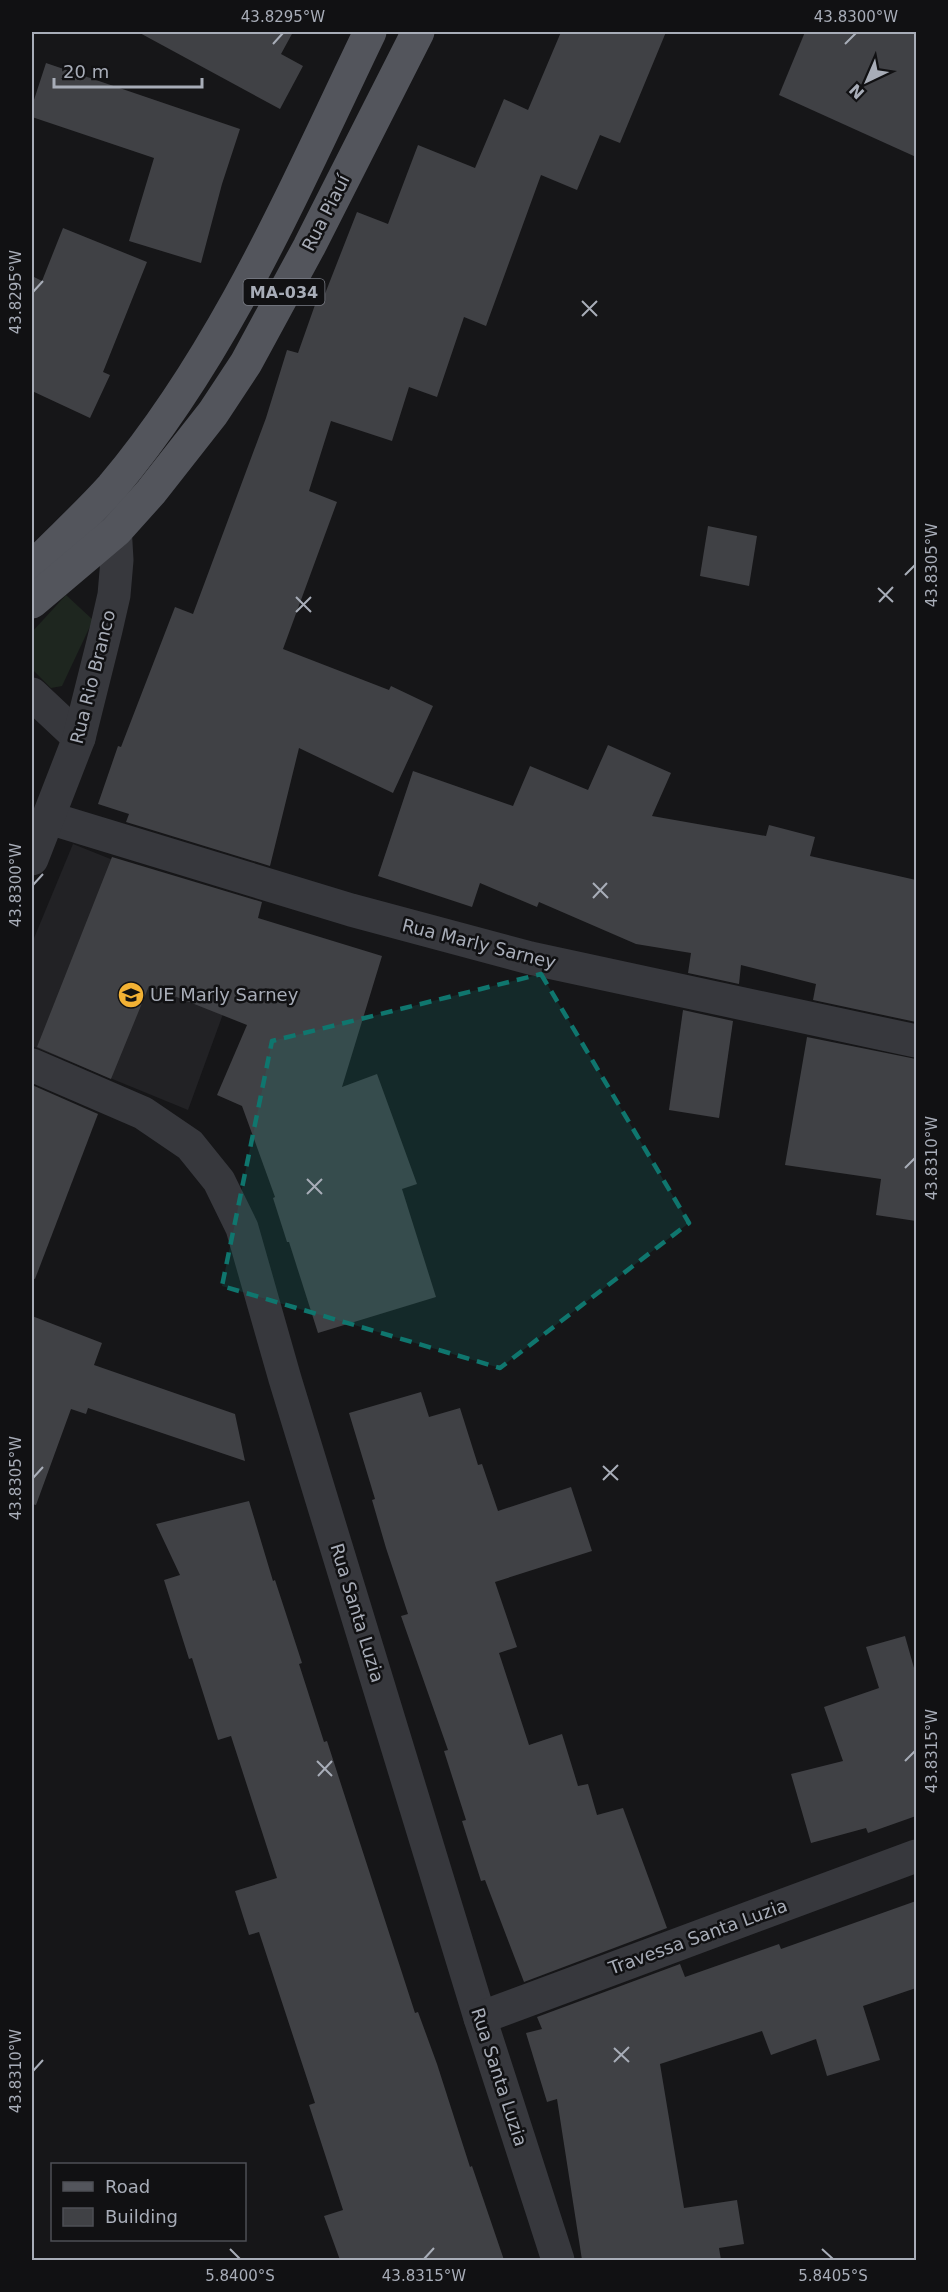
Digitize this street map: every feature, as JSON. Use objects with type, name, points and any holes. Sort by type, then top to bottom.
[{"type":"main road","name":"MA-034","points":[[32,568],[111,487],[170,410],[216,337],[297,183],[370,32]]},
{"type":"main road","name":"Rua Piauí","points":[[116,531],[151,492],[213,413],[246,363],[309,247],[418,32]]},
{"type":"main road","name":"MA-034","points":[[32,602],[116,531]]},
{"type":"street","name":"Rua Rio Branco","points":[[32,859],[79,738],[114,595],[116,531],[111,487]]},
{"type":"street","points":[[32,694],[79,738]]},
{"type":"street","name":"Rua Marly Sarney","points":[[48,818],[351,910],[530,958],[916,1041]]},
{"type":"street","name":"Rua Santa Luzia","points":[[32,1065],[143,1113],[190,1145],[219,1181],[242,1228],[285,1379],[480,2018],[558,2260]]},
{"type":"street","name":"Travessa Santa Luzia","points":[[480,2018],[916,1856]]},
{"type":"highlighted area","points":[[541,974],[689,1223],[500,1368],[222,1286],[272,1041]]},
{"type":"shaded area","points":[[66,595],[93,620],[62,686],[51,688],[32,669],[32,632]]},
{"type":"shaded area","name":"UE Marly Sarney","points":[[73,844],[258,918],[188,1110],[32,1046],[32,943]]},
{"type":"building","points":[[138,32],[293,32],[281,54],[303,66],[280,109]]},
{"type":"building","points":[[561,32],[666,32],[620,143],[600,135],[577,190],[541,175],[486,326],[464,317],[437,397],[409,387],[392,441],[331,421],[309,491],[337,502],[283,649],[389,690],[391,686],[433,706],[393,793],[299,748],[270,866],[126,822],[129,814],[98,804],[118,746],[121,747],[175,607],[193,614],[266,418],[287,350],[298,353],[316,302],[321,304],[357,212],[388,224],[418,145],[475,168],[504,99],[528,110]]},
{"type":"building","points":[[805,32],[916,32],[916,157],[779,95]]},
{"type":"building","points":[[46,63],[240,129],[222,184],[201,263],[129,241],[154,158],[32,117],[32,106]]},
{"type":"building","points":[[63,228],[147,262],[103,372],[110,375],[90,418],[32,391],[32,276],[42,281]]},
{"type":"building","points":[[708,526],[757,536],[749,586],[700,576]]},
{"type":"building","points":[[608,745],[671,773],[652,816],[766,836],[769,825],[815,837],[810,856],[916,880],[916,1022],[813,1000],[816,984],[741,965],[739,984],[688,973],[691,953],[636,944],[539,902],[537,907],[480,883],[472,907],[378,876],[413,771],[513,806],[530,766],[588,790]]},
{"type":"building","points":[[112,857],[262,902],[258,918],[382,956],[342,1087],[377,1074],[417,1184],[402,1189],[436,1297],[318,1333],[273,1198],[275,1197],[242,1106],[217,1095],[247,1025],[149,986],[111,1079],[37,1047]]},
{"type":"building","points":[[683,1010],[733,1021],[719,1118],[669,1110]]},
{"type":"building","points":[[807,1037],[916,1059],[916,1221],[876,1215],[881,1179],[785,1165]]},
{"type":"building","points":[[32,1085],[98,1114],[35,1279],[32,1278]]},
{"type":"building","points":[[32,1316],[102,1343],[94,1365],[235,1414],[245,1461],[88,1408],[86,1414],[71,1409],[36,1505],[32,1504]]},
{"type":"building","points":[[421,1392],[429,1417],[460,1408],[478,1465],[482,1464],[498,1511],[571,1487],[592,1551],[495,1582],[517,1647],[499,1653],[529,1745],[562,1734],[578,1786],[588,1784],[597,1815],[623,1808],[667,1928],[524,1982],[485,1880],[481,1881],[462,1821],[466,1820],[444,1751],[448,1750],[401,1616],[408,1614],[386,1548],[372,1500],[375,1499],[349,1413]]},
{"type":"building","points":[[249,1501],[273,1581],[275,1580],[302,1663],[299,1664],[324,1742],[327,1741],[415,2013],[418,2012],[437,2064],[470,2167],[472,2166],[504,2260],[340,2260],[324,2216],[343,2210],[309,2105],[315,2103],[259,1932],[249,1935],[235,1891],[277,1878],[231,1736],[218,1740],[192,1658],[189,1659],[164,1580],[180,1575],[156,1524]]},
{"type":"building","points":[[905,1636],[916,1675],[916,1816],[868,1833],[866,1828],[811,1843],[791,1774],[843,1761],[824,1707],[879,1688],[866,1647]]},
{"type":"building","points":[[916,1901],[916,1988],[863,2006],[880,2060],[827,2076],[816,2039],[771,2055],[762,2031],[660,2064],[684,2208],[737,2200],[744,2244],[719,2248],[721,2260],[582,2260],[557,2099],[547,2102],[526,2033],[542,2029],[537,2017],[680,1964],[685,1977],[779,1944],[781,1949]]},
{"type":"place","name":"UE Marly Sarney","points":[[131,995]]}]
